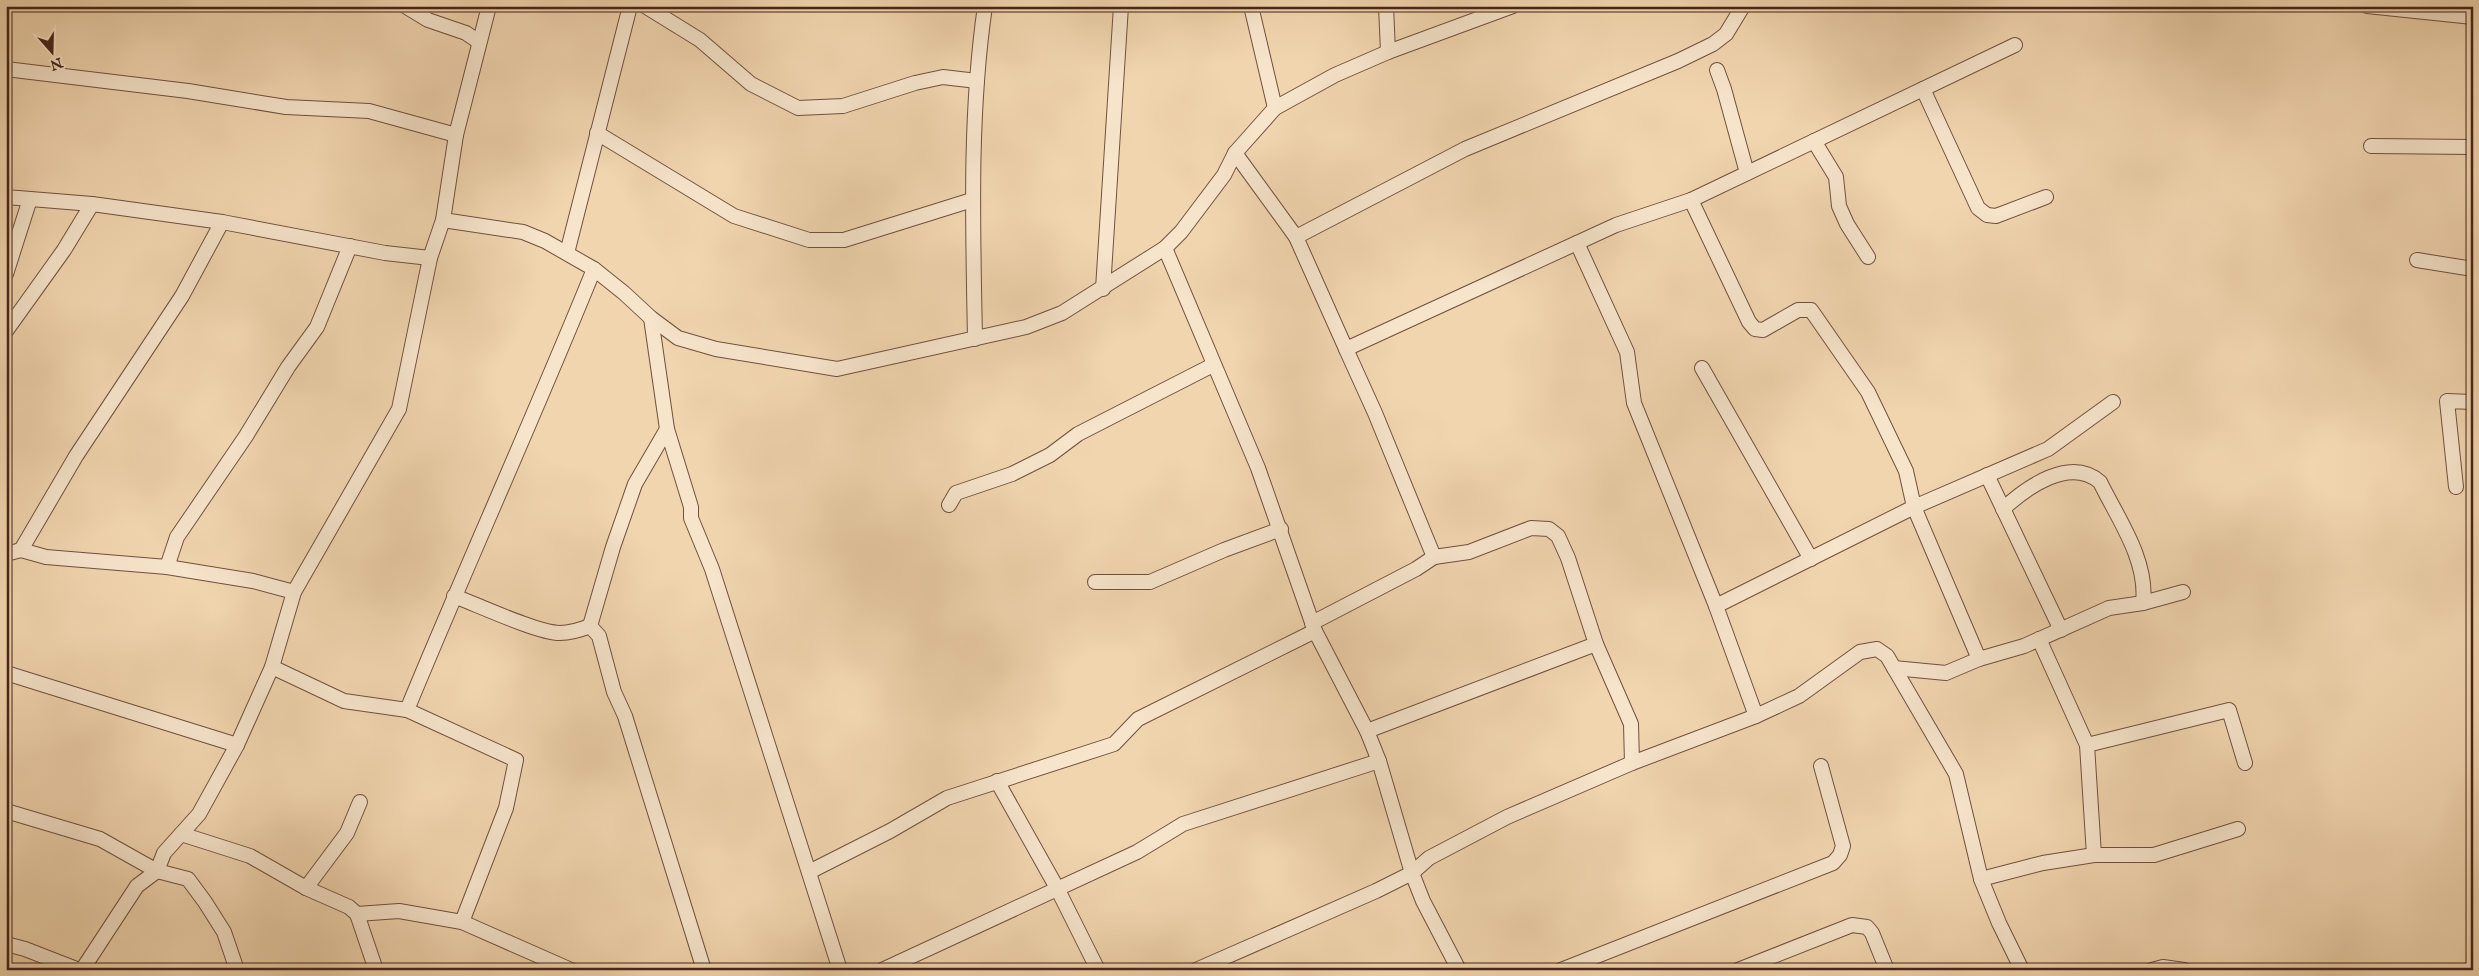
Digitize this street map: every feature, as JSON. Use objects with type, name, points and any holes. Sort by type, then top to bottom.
[{"type":"street","points":[[405,6],[428,20],[466,33],[479,42]]},
{"type":"street","points":[[6,944],[81,970],[137,886],[157,871],[164,853],[199,814],[236,744],[272,667],[294,592],[398,409],[430,258],[443,220],[456,135],[489,6]]},
{"type":"street","points":[[567,254],[630,6]]},
{"type":"street","points":[[645,6],[700,40],[751,84],[798,108],[843,106],[914,83],[943,77],[977,81]]},
{"type":"street","points":[[975,340],[972,200],[977,81],[985,6]]},
{"type":"street","points":[[1103,289],[1121,6]]},
{"type":"street","points":[[1250,6],[1275,108]]},
{"type":"street","points":[[1386,6],[1388,52]]},
{"type":"street","points":[[443,220],[523,232],[567,254],[594,269],[651,318],[678,338],[716,348],[837,369],[975,340],[1026,327],[1062,313],[1103,289],[1165,248],[1181,232],[1224,175],[1235,152],[1275,108],[1335,74],[1388,52],[1513,6]]},
{"type":"street","points":[[1296,237],[1465,149],[1678,61],[1713,44],[1726,34],[1743,6]]},
{"type":"street","points":[[2367,6],[2473,17]]},
{"type":"street","points":[[1346,349],[1527,264],[1616,226],[1691,200],[2015,45]]},
{"type":"street","points":[[6,69],[188,91],[286,107],[369,111],[456,135]]},
{"type":"street","points":[[1716,70],[1724,89],[1747,173]]},
{"type":"street","points":[[1922,89],[1978,208],[1987,215],[1996,216],[2046,197]]},
{"type":"street","points":[[597,133],[734,216],[809,240],[844,240],[972,200]]},
{"type":"street","points":[[1814,141],[1836,177],[1839,206],[1847,224],[1868,257]]},
{"type":"street","points":[[2371,146],[2473,147]]},
{"type":"street","points":[[1235,152],[1296,237],[1375,413],[1434,557]]},
{"type":"street","points":[[6,197],[92,204],[222,222],[350,246],[430,258]]},
{"type":"street","points":[[6,274],[30,199]]},
{"type":"street","points":[[1691,200],[1754,329],[1763,330],[1798,310],[1811,310],[1868,392],[1906,471],[1914,507],[1979,659]]},
{"type":"street","points":[[6,331],[64,250],[92,204]]},
{"type":"street","points":[[21,550],[76,456],[182,296],[222,222]]},
{"type":"street","points":[[1577,244],[1627,352],[1634,403],[1716,606],[1756,716]]},
{"type":"street","points":[[167,567],[178,537],[246,436],[288,367],[317,327],[350,246]]},
{"type":"street","points":[[1165,248],[1195,316],[1212,365],[1236,415],[1281,529],[1314,627],[1367,731],[1379,761],[1412,873],[1434,923],[1459,970]]},
{"type":"street","points":[[2417,260],[2473,268]]},
{"type":"street","points":[[407,710],[454,596],[553,371],[594,269]]},
{"type":"street","points":[[651,318],[667,429],[691,506],[691,518],[712,569],[840,970]]},
{"type":"street","points":[[949,505],[956,493],[1012,474],[1050,454],[1078,434],[1212,365]]},
{"type":"street","points":[[1702,368],[1811,558]]},
{"type":"street","points":[[2456,486],[2447,401],[2473,402]]},
{"type":"street","points":[[1716,606],[1914,507],[2048,449],[2113,402]]},
{"type":"street","points":[[590,626],[613,547],[635,484],[667,429]]},
{"type":"street","points":[[2003,509],[2016,497],[2048,478],[2072,472],[2091,474],[2100,482],[2139,560],[2144,592],[2143,603]]},
{"type":"street","points":[[1987,475],[2061,630]]},
{"type":"street","points":[[809,872],[890,832],[947,798],[997,781],[1045,768],[1114,744],[1138,719],[1314,627],[1434,557],[1469,552],[1532,528],[1549,529],[1558,536],[1568,558],[1596,644],[1631,724],[1632,763]]},
{"type":"street","points":[[1095,582],[1150,582],[1224,550],[1281,529]]},
{"type":"street","points":[[6,554],[21,550],[46,557],[167,567],[253,581],[294,592]]},
{"type":"street","points":[[1894,668],[1946,673],[1979,659],[2039,639],[2109,608],[2143,603],[2183,592]]},
{"type":"street","points":[[454,596],[538,628],[559,633],[576,631],[590,626]]},
{"type":"street","points":[[590,626],[599,636],[614,692],[625,716],[704,970]]},
{"type":"street","points":[[2039,639],[2087,745],[2094,854]]},
{"type":"street","points":[[1367,731],[1596,644]]},
{"type":"street","points":[[1196,970],[1412,873],[1429,858],[1507,817],[1632,763],[1756,716],[1799,696],[1860,652],[1877,649],[1887,656],[1956,774],[1981,878],[1999,923],[2022,970]]},
{"type":"street","points":[[272,667],[344,701],[407,710],[516,760],[506,808],[462,922]]},
{"type":"street","points":[[6,673],[236,744]]},
{"type":"street","points":[[2087,745],[2229,710],[2245,763]]},
{"type":"street","points":[[882,970],[1137,852],[1183,824],[1379,761]]},
{"type":"street","points":[[1561,970],[1833,864],[1840,855],[1843,846],[1821,766]]},
{"type":"street","points":[[997,781],[1056,888],[1098,970]]},
{"type":"street","points":[[306,888],[347,833],[360,802]]},
{"type":"street","points":[[6,812],[100,839],[157,871],[188,880],[224,932],[237,970]]},
{"type":"street","points":[[1981,878],[2043,863],[2094,854],[2154,855],[2238,829]]},
{"type":"street","points":[[181,834],[250,856],[306,888],[349,907],[357,914],[376,970]]},
{"type":"street","points":[[357,914],[399,912],[462,922],[571,970]]},
{"type":"street","points":[[1738,970],[1852,925],[1867,927],[1872,933],[1887,970]]},
{"type":"street","points":[[2152,970],[2163,967],[2184,970]]}]
